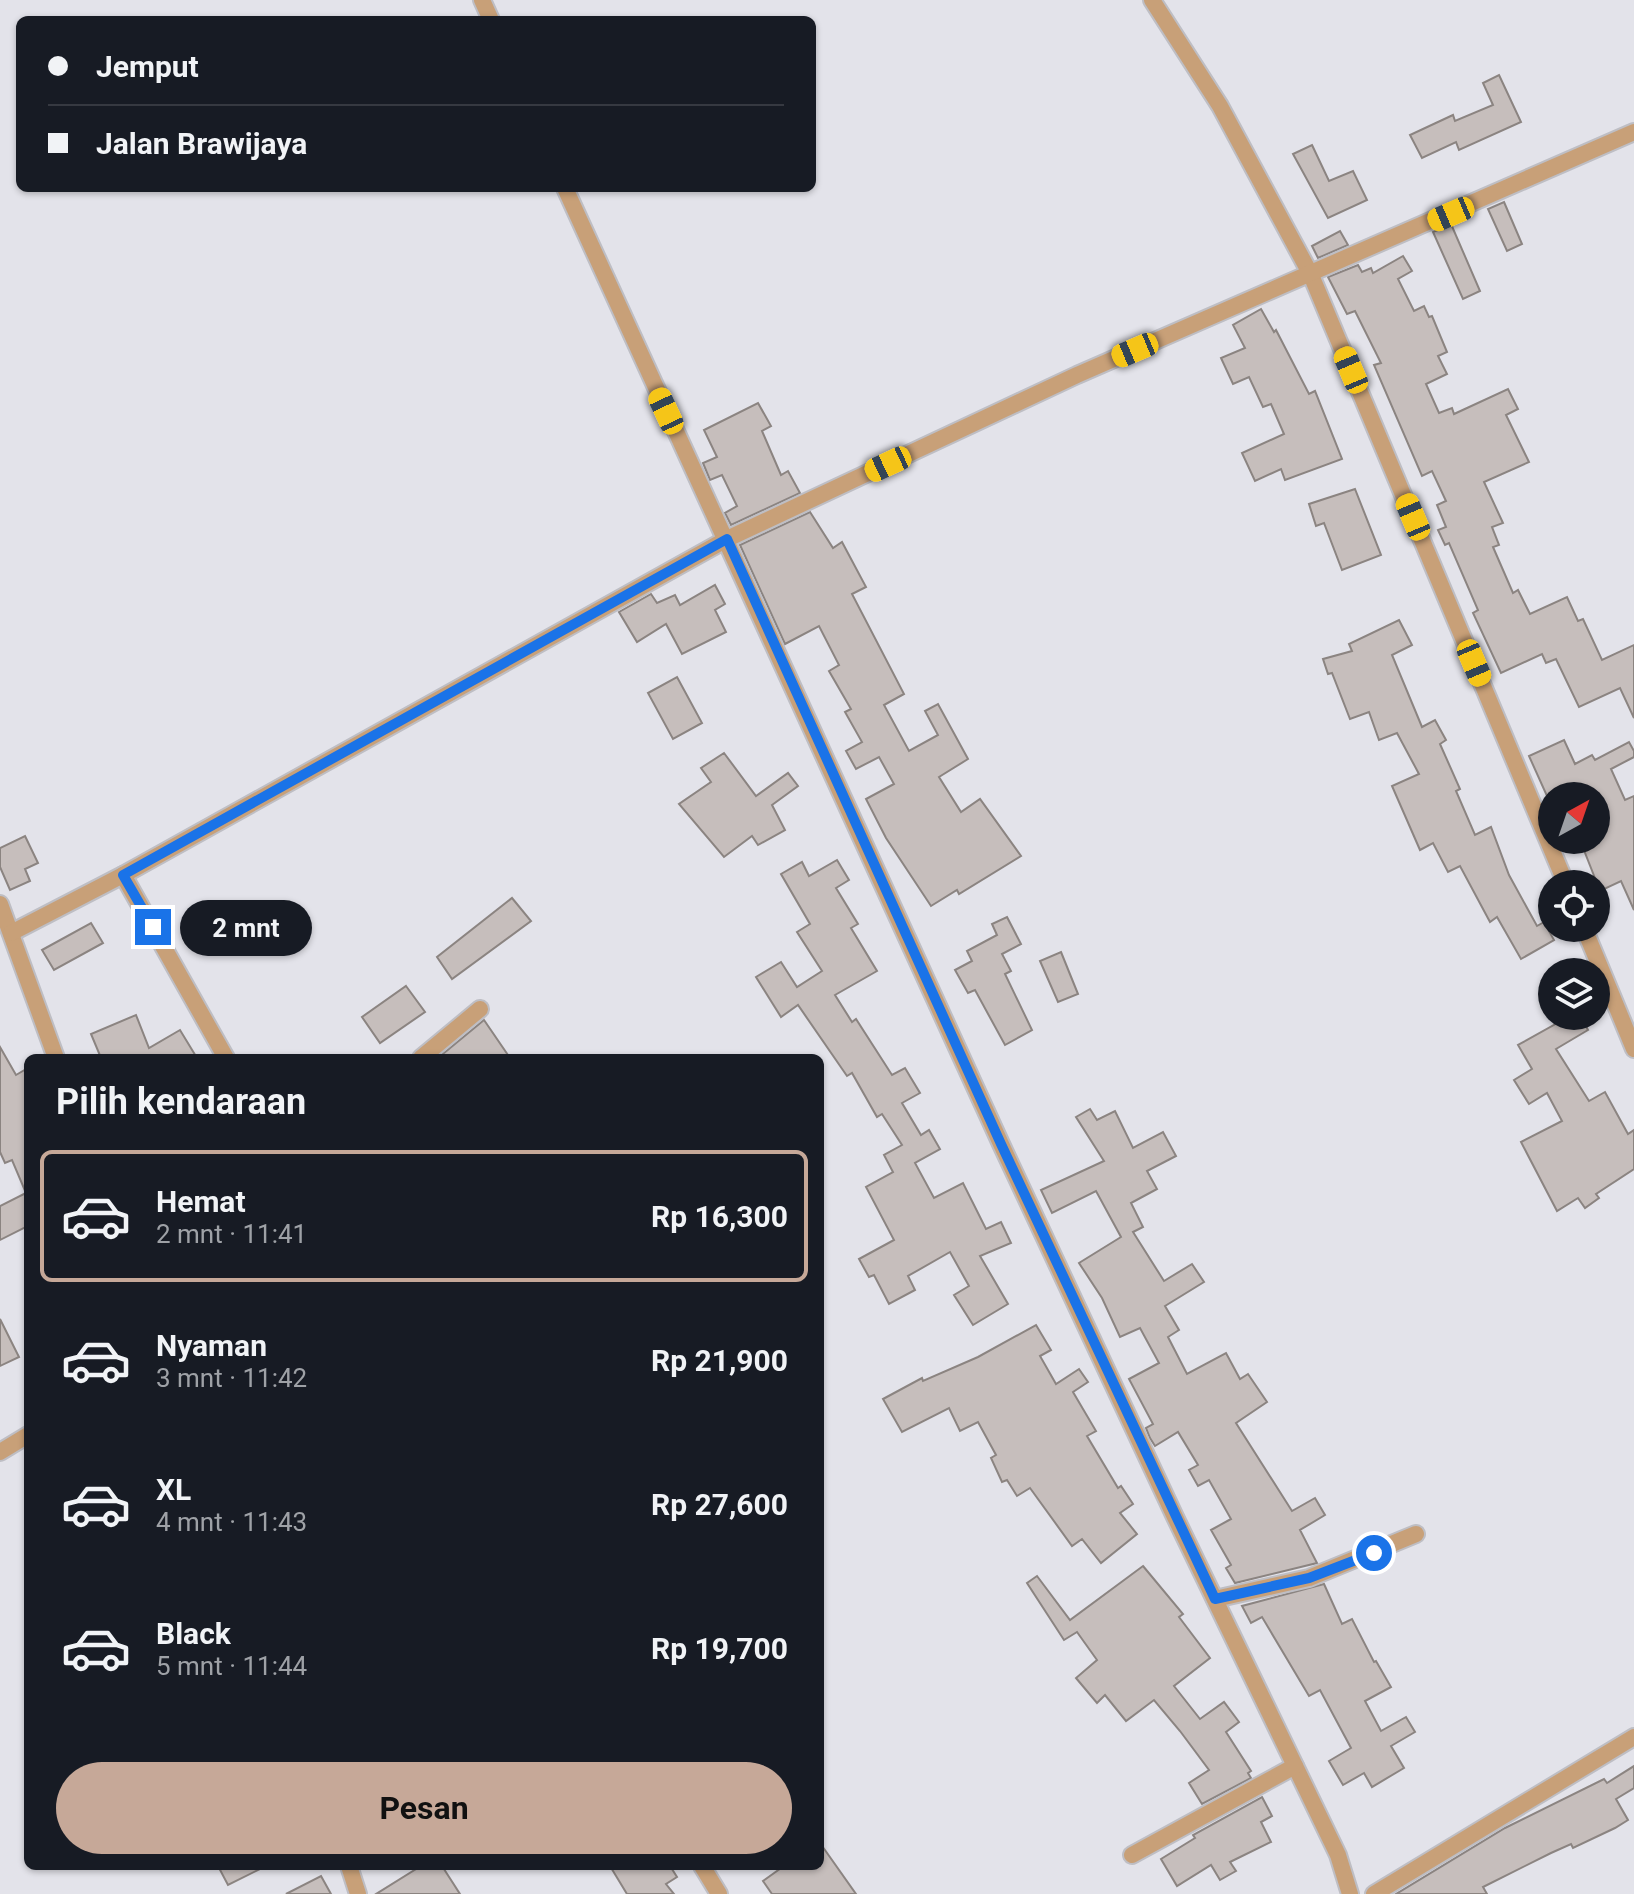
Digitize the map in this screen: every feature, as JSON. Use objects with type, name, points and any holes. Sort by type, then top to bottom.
[{"type":"street","points":[[1152,0],[1220,106],[1311,275],[1560,870]]},
{"type":"street","points":[[11,933],[123,875],[727,539],[1077,375],[1634,132]]},
{"type":"street","points":[[567,192],[1001,1144],[1338,1855],[1350,1894]]},
{"type":"street","points":[[123,875],[224,1054]]},
{"type":"street","points":[[0,904],[55,1054]]},
{"type":"street","points":[[1590,942],[1634,1049]]},
{"type":"street","points":[[426,1054],[480,1009]]},
{"type":"street","points":[[0,1452],[24,1437]]},
{"type":"street","points":[[1215,1599],[1309,1578],[1416,1534]]},
{"type":"street","points":[[1374,1894],[1634,1737]]},
{"type":"street","points":[[1132,1855],[1295,1766]]},
{"type":"street","points":[[350,1870],[358,1894]]},
{"type":"street","points":[[704,1870],[719,1894]]},
{"type":"building","points":[[1499,75],[1521,122],[1459,150],[1456,142],[1422,158],[1410,135],[1453,115],[1455,121],[1493,105],[1483,83]]},
{"type":"building","points":[[1312,145],[1329,181],[1353,171],[1367,200],[1328,218],[1293,154]]},
{"type":"building","points":[[1504,202],[1522,244],[1507,251],[1488,209]]},
{"type":"building","points":[[1451,224],[1480,291],[1463,299],[1433,232]]},
{"type":"building","points":[[1340,231],[1348,245],[1318,258],[1312,246]]},
{"type":"building","points":[[1403,256],[1412,271],[1398,279],[1414,311],[1424,306],[1429,317],[1432,316],[1447,352],[1438,356],[1447,374],[1426,384],[1439,413],[1452,408],[1454,414],[1508,389],[1518,409],[1506,415],[1529,462],[1484,482],[1503,523],[1492,527],[1499,545],[1493,547],[1513,593],[1518,590],[1530,614],[1567,597],[1578,621],[1583,619],[1602,660],[1634,645],[1634,718],[1620,688],[1579,707],[1556,659],[1546,663],[1542,654],[1501,673],[1473,613],[1478,610],[1449,543],[1445,545],[1438,530],[1446,527],[1437,505],[1446,501],[1432,471],[1422,476],[1374,365],[1381,363],[1355,311],[1347,314],[1328,277],[1358,265],[1362,272],[1371,268],[1373,273]]},
{"type":"building","points":[[1261,309],[1274,332],[1276,330],[1309,394],[1315,391],[1342,459],[1285,480],[1281,469],[1255,481],[1242,453],[1284,434],[1271,404],[1263,407],[1249,377],[1233,384],[1221,358],[1245,348],[1233,325]]},
{"type":"building","points":[[758,403],[771,426],[762,431],[781,475],[788,471],[800,493],[731,525],[725,513],[737,506],[722,475],[710,480],[703,463],[717,457],[704,430]]},
{"type":"building","points":[[1355,489],[1381,555],[1342,570],[1324,523],[1316,526],[1309,504]]},
{"type":"building","points":[[810,512],[833,548],[842,542],[866,587],[852,594],[904,694],[884,705],[909,751],[938,735],[925,711],[938,704],[968,759],[939,777],[961,812],[980,799],[1021,856],[959,894],[957,890],[931,906],[886,838],[866,799],[894,784],[879,757],[856,769],[846,751],[862,742],[845,712],[851,709],[829,671],[839,665],[819,626],[785,644],[740,545]]},
{"type":"building","points":[[715,585],[725,604],[715,610],[726,632],[682,654],[666,624],[637,642],[619,612],[651,594],[657,603],[675,595],[680,605]]},
{"type":"building","points":[[1399,620],[1412,645],[1392,655],[1422,727],[1435,720],[1446,740],[1440,744],[1460,789],[1456,791],[1475,835],[1491,827],[1509,875],[1538,925],[1538,942],[1551,942],[1521,959],[1497,917],[1490,922],[1460,866],[1448,872],[1433,843],[1420,850],[1392,786],[1419,774],[1397,733],[1379,740],[1369,712],[1350,719],[1332,673],[1328,674],[1323,659],[1352,651],[1349,644]]},
{"type":"building","points":[[677,677],[702,723],[673,739],[648,693]]},
{"type":"building","points":[[1564,740],[1575,764],[1592,755],[1595,760],[1629,742],[1634,757],[1611,769],[1625,800],[1634,796],[1634,910],[1621,881],[1610,886],[1610,870],[1592,870],[1585,854],[1610,854],[1610,782],[1541,782],[1529,756]]},
{"type":"building","points":[[724,753],[756,796],[788,773],[798,786],[772,805],[785,830],[758,845],[752,836],[724,857],[679,804],[711,782],[701,768]]},
{"type":"building","points":[[25,836],[38,863],[25,869],[30,881],[10,890],[0,867],[0,848]]},
{"type":"building","points":[[837,860],[849,880],[836,888],[858,924],[851,928],[877,971],[835,995],[852,1022],[856,1019],[892,1075],[905,1068],[920,1093],[902,1103],[921,1135],[929,1130],[940,1149],[915,1163],[934,1198],[963,1183],[986,1229],[1001,1222],[1011,1243],[980,1256],[1008,1304],[973,1325],[954,1295],[969,1286],[950,1252],[908,1276],[915,1290],[889,1304],[874,1275],[869,1277],[859,1259],[894,1240],[866,1187],[893,1172],[884,1155],[902,1145],[882,1114],[877,1117],[852,1073],[847,1076],[798,1005],[781,1017],[756,977],[781,962],[797,987],[822,971],[797,932],[810,924],[781,874],[802,862],[809,876]]},
{"type":"building","points":[[512,898],[531,921],[452,979],[437,957]]},
{"type":"building","points":[[1007,917],[1021,944],[1002,954],[1011,971],[1005,974],[1032,1030],[1005,1045],[975,990],[968,993],[955,970],[972,961],[967,951],[997,935],[992,924]]},
{"type":"building","points":[[91,923],[103,943],[54,970],[42,950]]},
{"type":"building","points":[[1061,952],[1078,994],[1058,1002],[1040,961]]},
{"type":"building","points":[[406,986],[425,1012],[380,1043],[362,1017]]},
{"type":"building","points":[[136,1015],[149,1048],[180,1030],[195,1054],[99,1054],[91,1034]]},
{"type":"building","points":[[484,1020],[507,1054],[443,1054]]},
{"type":"building","points":[[1545,1030],[1588,1030],[1556,1049],[1589,1101],[1605,1092],[1628,1134],[1634,1130],[1634,1169],[1596,1194],[1599,1198],[1585,1208],[1578,1198],[1557,1211],[1521,1142],[1562,1121],[1547,1093],[1529,1104],[1514,1080],[1532,1069],[1518,1045]]},
{"type":"building","points":[[0,1047],[16,1075],[24,1070],[24,1188],[12,1160],[5,1163],[0,1152]]},
{"type":"building","points":[[1090,1109],[1097,1120],[1115,1111],[1133,1148],[1163,1132],[1176,1156],[1147,1171],[1157,1189],[1131,1203],[1143,1227],[1133,1232],[1164,1281],[1192,1264],[1204,1282],[1165,1306],[1179,1330],[1168,1337],[1187,1374],[1226,1353],[1240,1379],[1248,1374],[1267,1402],[1236,1423],[1292,1511],[1315,1498],[1325,1515],[1300,1530],[1317,1563],[1235,1583],[1226,1568],[1231,1565],[1211,1530],[1231,1519],[1209,1480],[1198,1486],[1189,1470],[1198,1465],[1178,1432],[1155,1446],[1150,1438],[1146,1428],[1153,1424],[1129,1379],[1159,1363],[1140,1328],[1120,1337],[1102,1298],[1079,1263],[1121,1237],[1096,1191],[1052,1213],[1041,1190],[1104,1161],[1076,1117]]},
{"type":"building","points":[[24,1194],[24,1228],[0,1240],[0,1206]]},
{"type":"building","points":[[0,1319],[19,1357],[0,1366]]},
{"type":"building","points":[[1036,1325],[1051,1350],[1040,1356],[1056,1384],[1079,1369],[1088,1382],[1073,1392],[1096,1431],[1087,1436],[1118,1488],[1121,1486],[1133,1504],[1120,1513],[1137,1534],[1101,1563],[1082,1539],[1072,1546],[1030,1488],[1017,1496],[1007,1480],[1002,1482],[991,1458],[996,1455],[978,1422],[960,1431],[949,1408],[902,1432],[883,1399],[922,1378],[923,1381],[978,1357]]},
{"type":"building","points":[[1143,1566],[1183,1614],[1179,1617],[1210,1658],[1174,1686],[1200,1719],[1224,1702],[1239,1722],[1226,1732],[1251,1771],[1248,1773],[1251,1778],[1202,1804],[1189,1783],[1209,1770],[1180,1731],[1154,1700],[1126,1721],[1105,1695],[1097,1703],[1076,1678],[1097,1660],[1077,1632],[1064,1640],[1027,1583],[1037,1576],[1070,1620]]},
{"type":"building","points":[[1324,1584],[1342,1624],[1352,1619],[1391,1687],[1365,1701],[1381,1731],[1406,1717],[1415,1732],[1391,1746],[1404,1768],[1372,1787],[1364,1773],[1343,1785],[1329,1761],[1351,1748],[1320,1690],[1309,1696],[1262,1617],[1251,1623],[1242,1606]]},
{"type":"building","points":[[1634,1766],[1634,1788],[1616,1799],[1628,1820],[1615,1828],[1573,1848],[1571,1844],[1483,1887],[1487,1894],[1396,1894],[1505,1828],[1604,1779],[1607,1783]]},
{"type":"building","points":[[1262,1797],[1272,1816],[1261,1822],[1271,1842],[1230,1862],[1236,1871],[1220,1880],[1211,1865],[1177,1886],[1161,1859],[1195,1838],[1193,1835]]},
{"type":"building","points":[[824,1849],[856,1894],[772,1894],[763,1881],[778,1870],[824,1870]]},
{"type":"building","points":[[220,1870],[258,1870],[228,1885]]},
{"type":"building","points":[[415,1870],[445,1870],[460,1894],[376,1894]]},
{"type":"building","points":[[612,1870],[673,1870],[677,1877],[666,1884],[674,1894],[627,1894]]},
{"type":"building","points":[[321,1876],[331,1894],[286,1894]]},
{"type":"route","points":[[153,927],[123,875],[639,585],[727,539],[1001,1144],[1215,1599],[1238,1591],[1309,1578],[1374,1553]]}]
